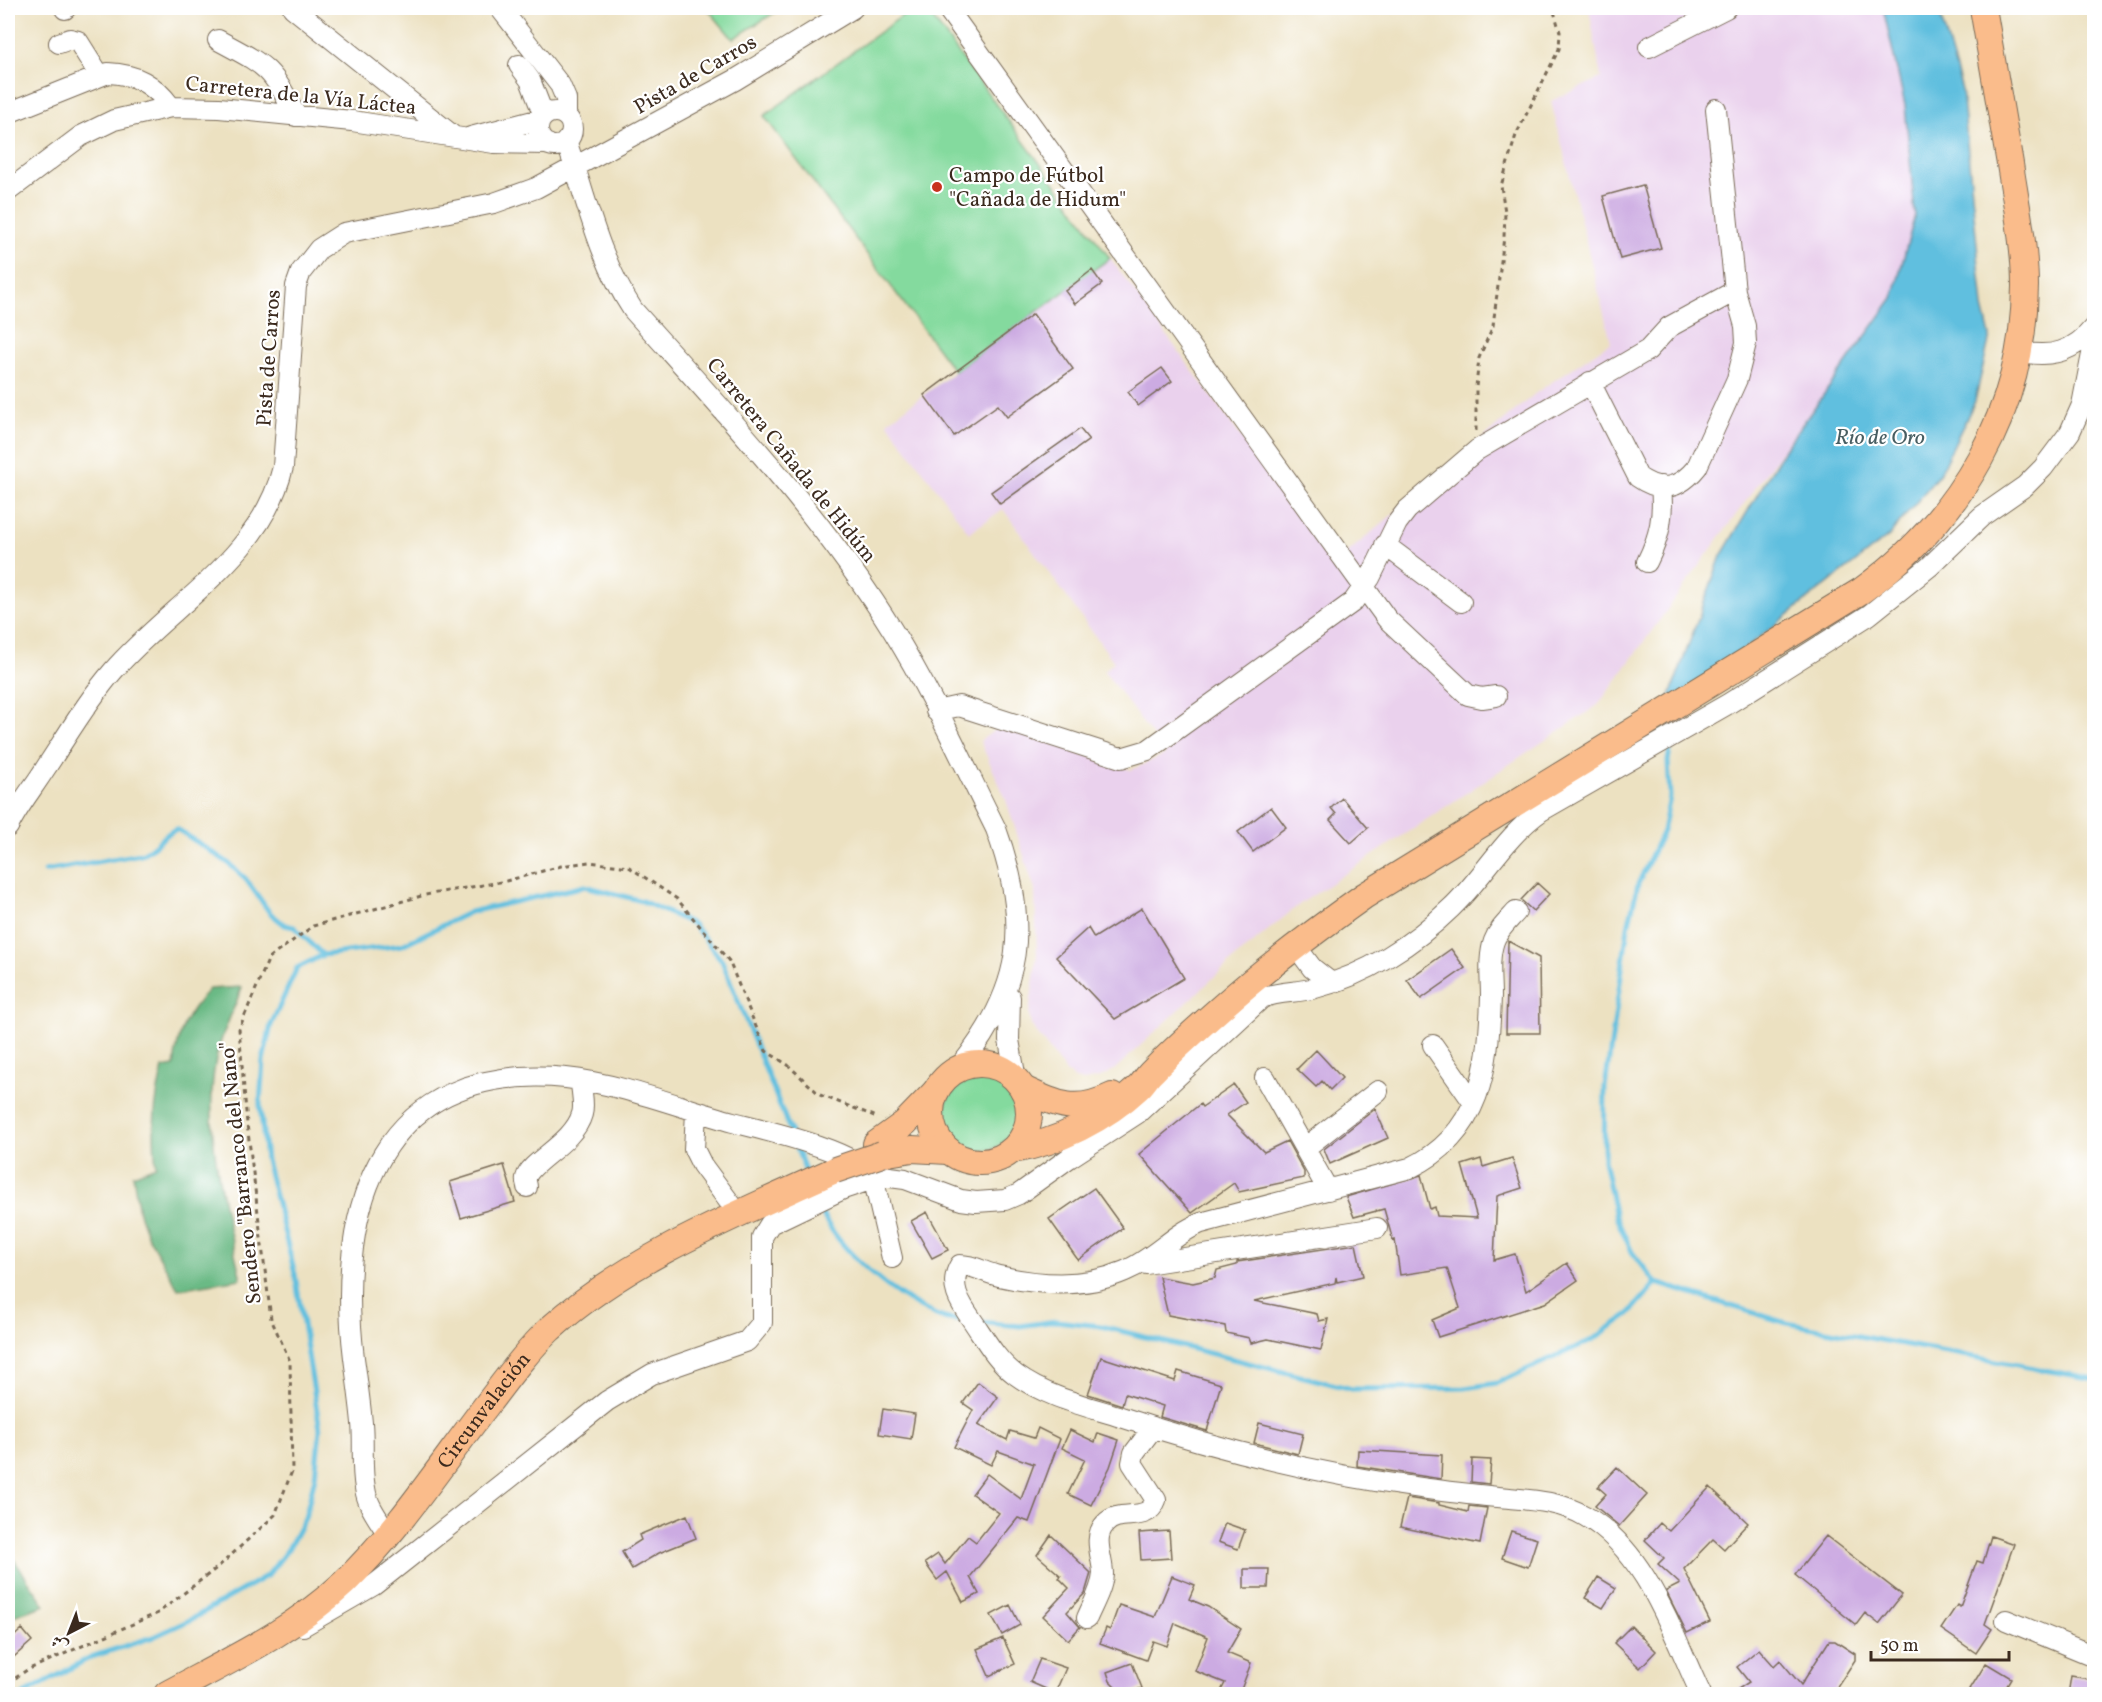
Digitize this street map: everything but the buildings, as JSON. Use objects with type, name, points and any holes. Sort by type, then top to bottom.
[{"type":"main road","points":[[877,1158],[905,1123],[935,1092],[941,1082],[958,1068],[977,1064],[995,1066],[1019,1084],[1057,1104],[1072,1107],[1091,1105],[1150,1073],[1295,945],[1364,896],[1826,613],[1887,572],[1954,503],[1994,429],[2012,381],[2019,351],[2024,295],[2022,244],[1983,8]]},
{"type":"main road","points":[[1013,1150],[1035,1146],[1090,1121],[1140,1087],[1150,1073]]},
{"type":"main road","points":[[877,1158],[912,1149],[948,1151],[969,1161],[981,1163],[1003,1157],[1022,1140],[1029,1115],[1019,1084]]},
{"type":"main road","points":[[935,1092],[930,1117],[933,1130],[948,1151]]},
{"type":"main road","name":"Circunvalación","points":[[167,1695],[262,1643],[309,1613],[344,1583],[388,1534],[518,1364],[549,1330],[608,1285],[682,1243],[744,1213],[839,1180],[877,1158]]},
{"type":"street","points":[[293,8],[461,137]]},
{"type":"street","points":[[500,8],[560,85],[566,99],[550,116]]},
{"type":"street","name":"Pista de Carros","points":[[8,826],[90,699],[113,671],[244,545],[265,517],[284,467],[296,286],[309,260],[325,244],[344,233],[494,203],[536,188],[735,80],[853,8]]},
{"type":"street","points":[[947,8],[1387,619],[1468,695],[1482,698],[1496,696]]},
{"type":"street","points":[[1649,47],[1726,8]]},
{"type":"street","points":[[59,43],[70,39],[78,41],[100,75]]},
{"type":"street","points":[[218,40],[269,69],[281,85],[296,116]]},
{"type":"street","points":[[519,64],[550,116],[572,131],[557,143]]},
{"type":"street","points":[[8,114],[108,73],[137,77],[161,93],[171,106]]},
{"type":"street","name":"Carretera de la Vía Láctea","points":[[10,186],[81,136],[114,120],[171,106],[219,108],[296,116],[494,143],[557,143]]},
{"type":"street","points":[[1590,382],[1638,477],[1648,484],[1661,486],[1676,486],[1688,479],[1698,467],[1737,379],[1746,343],[1745,326],[1735,291],[1716,109]]},
{"type":"street","name":"Carretera de la Vía Láctea","points":[[461,137],[550,116]]},
{"type":"street","name":"Carretera Cañada de Hidúm","points":[[550,116],[539,133],[557,143],[576,168],[601,253],[609,271],[633,310],[754,445],[842,555],[894,633],[936,711],[996,829],[1007,859],[1014,890],[1016,922],[1015,954],[1009,985]]},
{"type":"street","points":[[936,711],[959,706],[1110,756],[1121,758],[1148,750],[1353,602],[1364,588],[1385,545],[1407,510],[1477,450],[1653,347],[1669,327],[1735,291]]},
{"type":"street","points":[[2019,351],[2035,355],[2060,352],[2084,339],[2094,327]]},
{"type":"street","points":[[877,1158],[891,1176],[961,1200],[976,1202],[1005,1200],[1019,1194],[1138,1113],[1262,998],[1276,992],[1315,988],[1376,964],[1414,940],[1452,907],[1520,826],[1541,811],[1728,704],[1869,615],[1929,567],[1982,516],[2025,486],[2043,468],[2070,432],[2082,405],[2094,344]]},
{"type":"street","points":[[1647,562],[1658,538],[1663,512],[1661,486]]},
{"type":"street","points":[[1385,545],[1461,602]]},
{"type":"street","points":[[1516,912],[1498,932],[1492,952],[1489,1049],[1477,1093],[1466,1120],[1448,1144],[1429,1159],[1410,1168],[1185,1229],[1151,1258],[1122,1272],[1080,1283],[1024,1281],[986,1273],[973,1265],[960,1265],[953,1275],[962,1305],[989,1346],[1014,1374],[1061,1398],[1208,1446],[1343,1477],[1497,1497],[1544,1500],[1565,1506],[1608,1531],[1630,1554],[1641,1570],[1701,1695]]},
{"type":"street","points":[[1295,945],[1312,968],[1330,982]]},
{"type":"street","points":[[958,1068],[993,1021],[1009,985]]},
{"type":"street","points":[[1009,985],[1009,1040],[1019,1084]]},
{"type":"street","points":[[1433,1045],[1477,1093]]},
{"type":"street","points":[[388,1534],[370,1505],[364,1489],[362,1422],[350,1323],[350,1258],[357,1215],[365,1191],[386,1150],[425,1109],[460,1090],[493,1081],[548,1077],[580,1081],[735,1122],[801,1141],[857,1161],[868,1169],[877,1158]]},
{"type":"street","points":[[1265,1078],[1328,1190]]},
{"type":"street","points":[[527,1187],[526,1177],[531,1170],[564,1142],[578,1123],[583,1112],[580,1081]]},
{"type":"street","points":[[1305,1148],[1378,1091]]},
{"type":"street","points":[[696,1112],[694,1149],[702,1165],[744,1213]]},
{"type":"street","points":[[905,1179],[912,1149]]},
{"type":"street","points":[[877,1158],[892,1258]]},
{"type":"street","points":[[262,1643],[324,1616],[374,1585],[622,1391],[652,1374],[747,1341],[762,1323],[762,1237],[770,1224],[839,1180]]},
{"type":"street","points":[[1137,1265],[1377,1228]]},
{"type":"street","points":[[1087,1618],[1103,1573],[1099,1535],[1105,1524],[1115,1517],[1145,1514],[1153,1508],[1156,1500],[1132,1463],[1134,1453],[1154,1428]]},
{"type":"street","points":[[2006,1620],[2094,1656]]},
{"type":"path","points":[[1477,450],[1476,387],[1479,358],[1493,326],[1504,237],[1505,212],[1501,186],[1516,135],[1559,49],[1560,32],[1552,8]]},
{"type":"path","name":"Sendero \"Barranco del Nano\"","points":[[8,1683],[27,1670],[158,1613],[218,1567],[275,1515],[292,1472],[290,1361],[271,1319],[247,1124],[239,1029],[269,958],[313,926],[425,895],[506,882],[561,866],[589,862],[629,867],[677,899],[729,960],[766,1051],[788,1065],[820,1095],[864,1114],[905,1123]]},
{"type":"shaded area","points":[[1589,8],[1883,8],[1903,92],[1915,182],[1915,225],[1893,298],[1598,705],[1300,904],[1237,956],[1114,1070],[1099,1078],[1084,1081],[1075,1079],[1066,1072],[1031,1025],[1029,1014],[1037,955],[1035,890],[1005,797],[980,741],[1000,726],[1131,770],[1166,754],[1104,671],[1114,662],[1003,509],[969,533],[887,422],[1110,258],[1334,564],[1536,393],[1611,342],[1551,101],[1601,78]]},
{"type":"green space","points":[[707,8],[782,8],[733,39]]},
{"type":"green space","name":"Campo de Fútbol \"Cañada de Hidum\"","points":[[913,8],[925,8],[1110,258],[955,372],[764,116]]},
{"type":"green space","points":[[242,987],[217,1055],[212,1090],[212,1117],[218,1172],[241,1279],[178,1289],[147,1235],[139,1213],[133,1175],[156,1166],[155,1117],[160,1081],[163,1068],[174,1066],[178,1043],[188,1016],[209,989]]},
{"type":"green space","points":[[980,1079],[1000,1085],[1010,1095],[1016,1115],[1010,1135],[1000,1145],[980,1151],[960,1145],[950,1135],[944,1115],[950,1095],[960,1085]]},
{"type":"green space","points":[[12,1557],[45,1605],[8,1618],[8,1558]]},
{"type":"water","name":"Río de Oro","points":[[1883,8],[1938,8],[1962,90],[1983,307],[1990,336],[1975,401],[1940,473],[1890,535],[1664,712],[1721,556],[1784,450],[1893,298],[1915,215],[1905,105]]},
{"type":"waterway","points":[[1671,743],[1668,761],[1670,797],[1663,831],[1638,884],[1628,927],[1605,1087],[1604,1160],[1616,1217],[1632,1252],[1656,1283],[1787,1323],[2094,1379]]},
{"type":"waterway","points":[[45,871],[141,854],[177,829],[227,862],[245,878],[270,913],[285,925],[294,927],[323,955]]},
{"type":"waterway","points":[[24,1694],[91,1657],[153,1637],[190,1620],[268,1575],[288,1549],[305,1518],[315,1477],[320,1429],[295,1274],[266,1160],[260,1105],[263,1060],[271,1025],[297,968],[323,955],[402,945],[470,912],[585,886],[642,901],[693,924],[722,961],[791,1133]]},
{"type":"waterway","points":[[795,1144],[807,1175]]},
{"type":"waterway","points":[[819,1206],[839,1240],[854,1257],[890,1288],[927,1311],[944,1318],[967,1321]]},
{"type":"waterway","points":[[979,1322],[1020,1326],[1056,1321],[1101,1326],[1352,1389],[1465,1388],[1497,1383],[1592,1340],[1628,1315],[1656,1283]]},
{"type":"place","name":"Campo de Fútbol \"Cañada de Hidum\"","points":[[937,187]]}]
